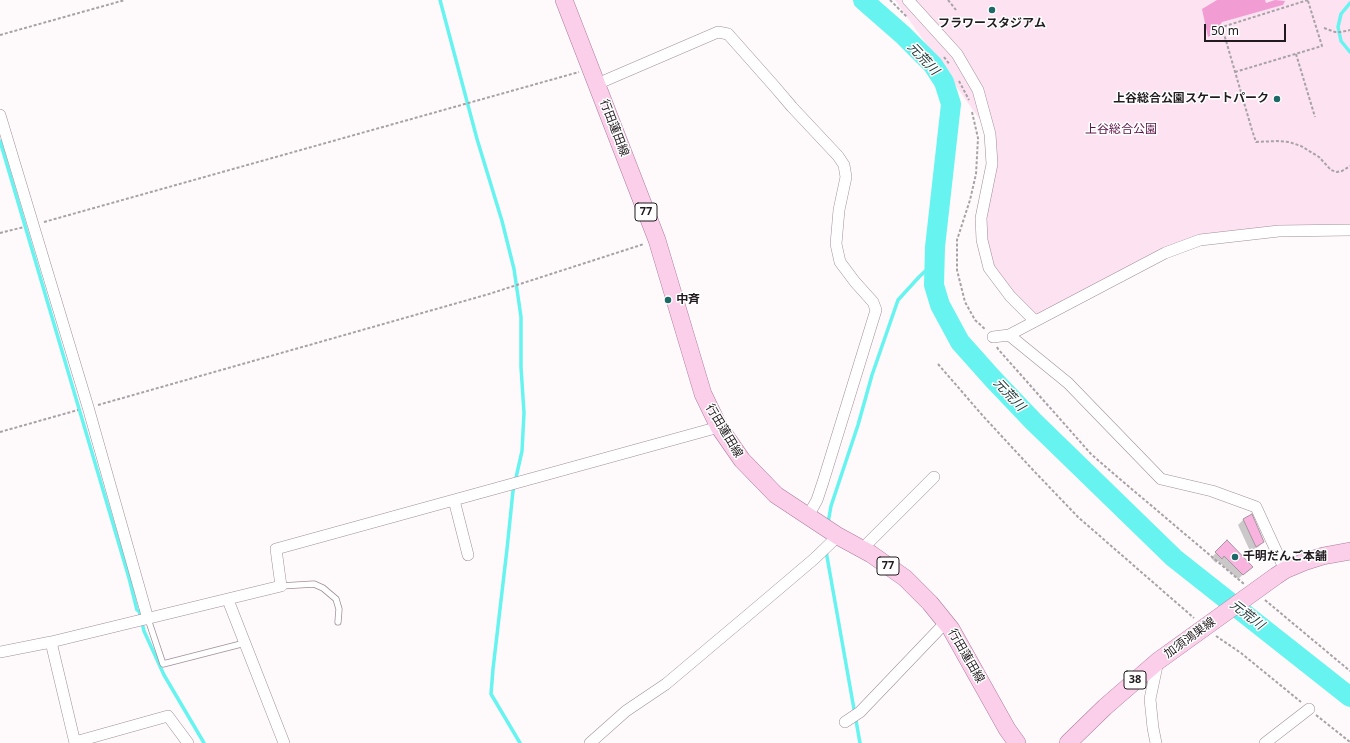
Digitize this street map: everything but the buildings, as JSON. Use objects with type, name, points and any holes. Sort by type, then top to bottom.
[{"type":"main road","name":"行田蓮田線","points":[[564,0],[657,240],[703,394],[719,427],[742,460],[776,496],[838,536],[862,549],[905,578],[930,603],[951,629],[1007,729],[1017,743]]},
{"type":"main road","name":"加須鴻巣線","points":[[1068,743],[1105,707],[1158,662],[1285,570],[1323,556],[1350,551]]},
{"type":"street","points":[[908,0],[957,54],[978,90],[990,134],[992,164],[980,218],[982,240],[989,268],[1010,296],[1034,320]]},
{"type":"street","points":[[593,77],[718,32],[728,34],[776,86],[792,107],[838,156],[844,165],[846,177],[839,210],[836,244],[840,262],[873,302],[876,310],[823,482],[817,500],[808,516]]},
{"type":"street","points":[[0,115],[88,407],[148,619]]},
{"type":"street","points":[[993,337],[1009,335],[1034,320],[1165,253],[1200,240],[1279,231],[1350,230]]},
{"type":"street","points":[[1009,335],[1068,383],[1161,479],[1212,491],[1256,506],[1285,570]]},
{"type":"street","points":[[0,652],[51,642],[281,586],[276,549],[719,427]]},
{"type":"street","points":[[862,549],[934,476]]},
{"type":"street","points":[[454,500],[468,555]]},
{"type":"street","points":[[590,743],[626,711],[666,684],[814,559],[838,536]]},
{"type":"street","points":[[228,600],[284,743]]},
{"type":"street","points":[[845,722],[860,712],[946,622]]},
{"type":"street","points":[[51,642],[75,742],[168,716],[188,743]]},
{"type":"street","points":[[1156,743],[1150,699],[1158,662]]},
{"type":"street","points":[[1265,743],[1309,709]]},
{"type":"lane","points":[[281,586],[314,584],[323,588],[336,599],[339,609],[338,622]]},
{"type":"lane","points":[[148,619],[162,664],[245,643]]},
{"type":"path","points":[[0,35],[125,0]]},
{"type":"path","points":[[890,0],[910,20]]},
{"type":"path","points":[[948,0],[956,10]]},
{"type":"path","points":[[1235,72],[1322,46],[1308,0],[1222,27],[1235,72],[1252,130],[1256,142],[1283,141],[1301,146],[1319,157],[1331,170],[1337,172],[1350,166]]},
{"type":"path","points":[[1324,28],[1335,32],[1350,30]]},
{"type":"path","points":[[1296,54],[1315,117]]},
{"type":"path","points":[[944,57],[952,69]]},
{"type":"path","points":[[956,75],[969,100]]},
{"type":"path","points":[[0,233],[593,77]]},
{"type":"path","points":[[970,108],[978,138],[976,174],[970,200],[957,240],[957,270],[965,302],[975,320],[993,337],[998,349],[1091,454],[1161,515],[1350,671]]},
{"type":"path","points":[[0,432],[489,294],[657,240]]},
{"type":"path","points":[[938,364],[983,416],[1078,517],[1227,644],[1241,653],[1350,742]]},
{"type":"green space","name":"上谷総合公園","points":[[895,0],[1350,0],[1350,230],[1234,236],[1165,253],[1034,320],[989,268],[982,240],[990,134]]},
{"type":"shaded area","points":[[1217,0],[1265,0],[1266,3],[1275,0],[1285,1],[1283,5],[1222,22],[1219,27],[1219,32],[1208,37],[1202,9]]},
{"type":"waterway","points":[[440,0],[477,139],[502,221],[514,269],[521,317],[521,367],[524,413],[522,451],[513,491],[491,694],[520,743]]},
{"type":"waterway","name":"元荒川","points":[[863,0],[903,35],[933,65],[944,82],[951,104],[935,247],[934,285],[940,305],[960,342],[1033,421],[1174,558],[1350,697]]},
{"type":"waterway","points":[[1350,3],[1341,14],[1338,27],[1341,41],[1350,52]]},
{"type":"waterway","points":[[0,141],[144,631],[164,675],[204,743]]},
{"type":"waterway","points":[[828,523],[831,506],[858,425],[872,375],[898,300],[935,262]]},
{"type":"waterway","points":[[826,551],[860,743]]},
{"type":"place","name":"フラワースタジアム","points":[[992,10]]},
{"type":"place","name":"上谷総合公園スケートパーク","points":[[1277,99]]},
{"type":"place","name":"中斉","points":[[668,300]]},
{"type":"place","name":"千明だんご本舗","points":[[1235,557]]}]
